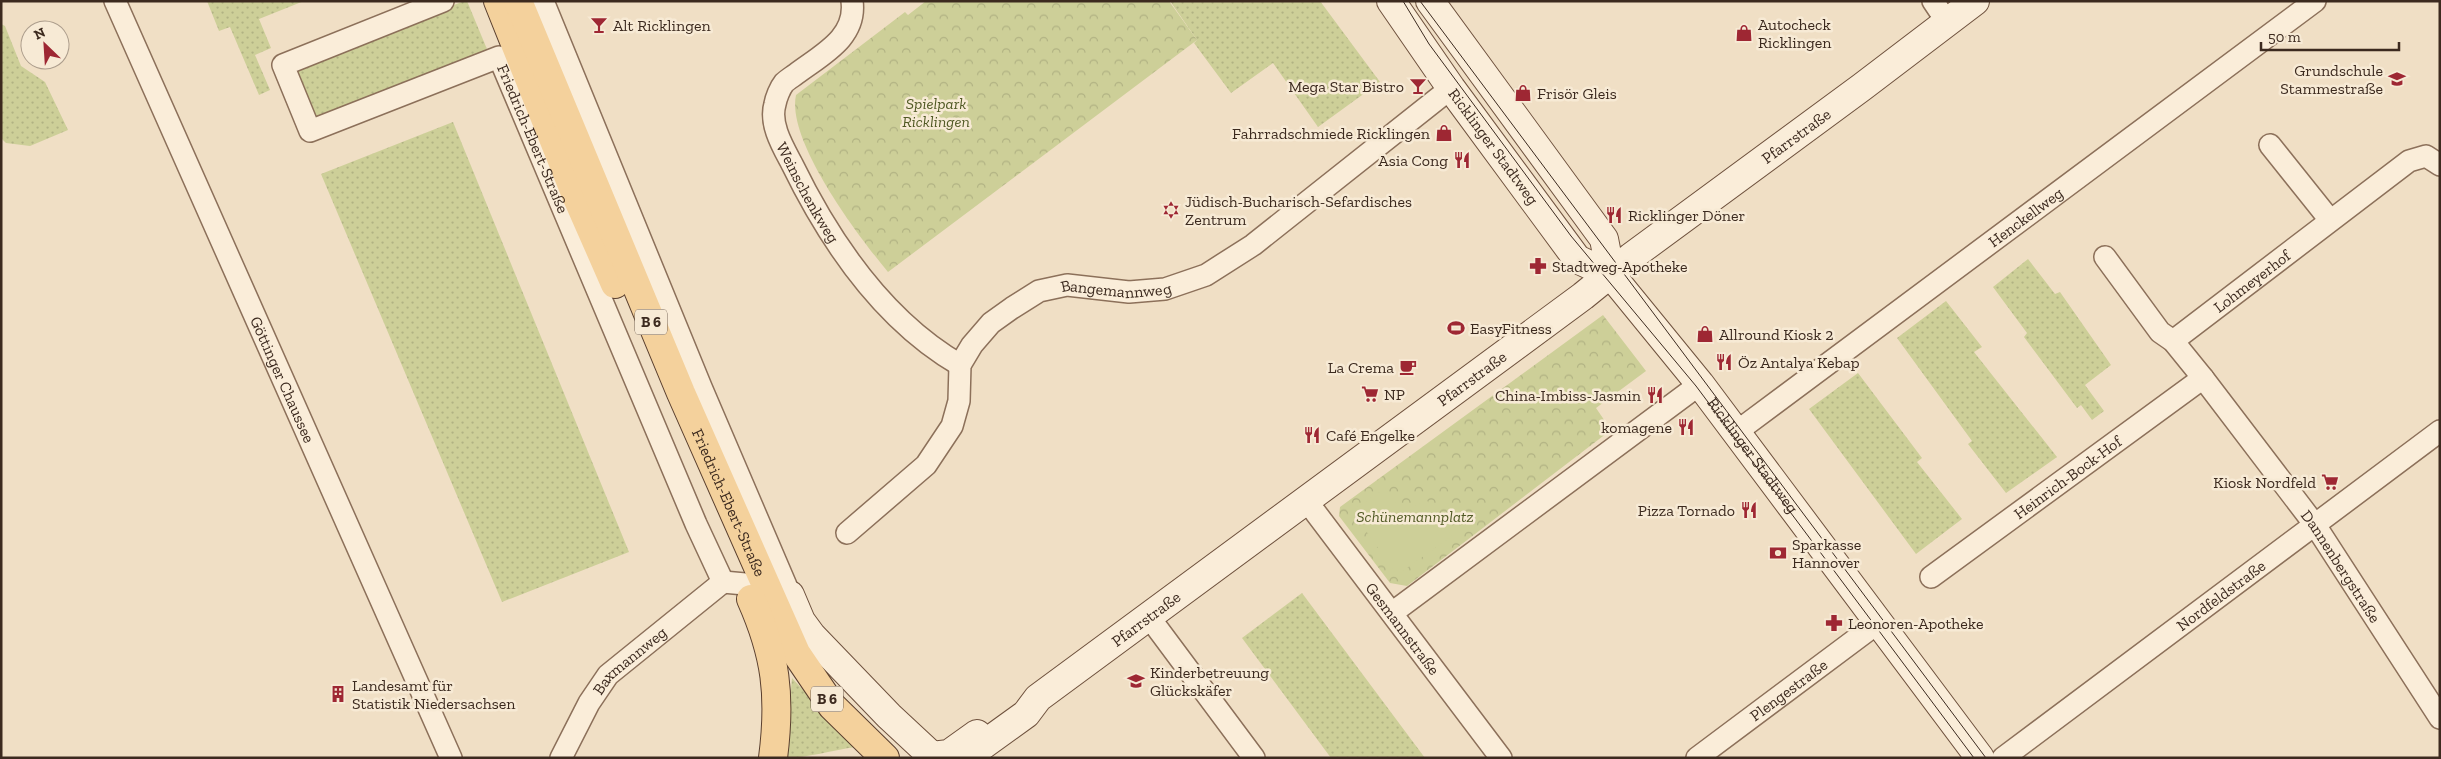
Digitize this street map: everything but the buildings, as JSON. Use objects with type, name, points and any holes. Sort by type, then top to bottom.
[{"type":"main road","name":"Friedrich-Ebert-Straße","points":[[498,1],[575,193],[756,588],[812,680],[848,723],[885,758]]},
{"type":"main road","name":"Friedrich-Ebert-Straße","points":[[536,4],[602,205],[756,588],[777,684],[773,758]]},
{"type":"street","name":"Göttinger Chaussee","points":[[115,1],[451,758]]},
{"type":"street","name":"Friedrich-Ebert-Straße","points":[[443,1],[283,66],[310,131],[499,57],[696,524],[756,588]]},
{"type":"street","name":"Weinschenkweg","points":[[852,1],[854,12],[850,29],[835,45],[783,84],[774,104],[773,119],[782,144],[805,190],[829,232],[852,265],[901,318],[945,356],[960,365]]},
{"type":"street","name":"Ricklinger Stadtweg","points":[[1390,1],[1451,88],[1577,259],[1611,275],[1700,384],[1980,758]]},
{"type":"street","name":"Ricklinger Stadtweg","points":[[1430,1],[1604,239],[1611,275]]},
{"type":"street","name":"Pfarrstraße","points":[[966,758],[1026,714],[1038,698],[1611,275],[1631,257],[1862,87],[1940,11],[1975,1]]},
{"type":"street","name":"Henckellweg","points":[[1735,433],[2315,1]]},
{"type":"street","name":"Bangemannweg","points":[[960,365],[972,345],[992,323],[1039,291],[1067,285],[1129,292],[1165,289],[1206,275],[1253,245],[1451,88]]},
{"type":"street","points":[[2270,145],[2330,220]]},
{"type":"street","name":"Lohmeyerhof","points":[[2173,341],[2409,161],[2426,156],[2440,165]]},
{"type":"street","name":"Dannenbergstraße","points":[[2105,257],[2160,332],[2173,341],[2203,378],[2315,525],[2440,718]]},
{"type":"street","points":[[847,533],[926,465],[952,426],[959,401],[960,365]]},
{"type":"street","name":"Heinrich-Bock-Hof","points":[[1931,577],[2203,378]]},
{"type":"street","points":[[1392,613],[1700,384]]},
{"type":"street","name":"Nordfeldstraße","points":[[2003,758],[2440,431]]},
{"type":"street","name":"Gesmannstraße","points":[[1306,500],[1501,758]]},
{"type":"street","name":"Pfarrstraße","points":[[756,588],[801,621],[812,636],[889,716],[932,756],[949,754],[1016,704],[1038,698]]},
{"type":"street","name":"Baxmannweg","points":[[561,758],[589,703],[608,675],[756,588]]},
{"type":"street","points":[[1149,617],[1254,758]]},
{"type":"street","name":"Plengestraße","points":[[1697,758],[1879,622]]},
{"type":"green space","points":[[207,1],[304,1],[259,19],[271,48],[255,55],[270,90],[259,95],[230,27],[219,31]]},
{"type":"green space","points":[[467,1],[489,54],[315,124],[293,70]]},
{"type":"green space","name":"Spielpark Ricklingen","points":[[926,1],[1169,1],[1197,40],[888,272],[844,213],[827,188],[813,162],[802,137],[796,114],[796,95],[905,12],[908,15]]},
{"type":"green space","points":[[1170,1],[1320,1],[1380,82],[1318,127],[1273,63],[1231,93],[1194,43],[1197,40]]},
{"type":"green space","points":[[1,24],[5,26],[20,64],[20,70],[27,70],[45,82],[68,130],[30,146],[6,143],[1,138]]},
{"type":"green space","points":[[453,122],[629,552],[502,602],[321,174]]},
{"type":"green space","points":[[2028,259],[2055,294],[2060,292],[2111,365],[2085,385],[2104,411],[2092,420],[2081,405],[2077,408],[2024,337],[2027,333],[1993,287]]},
{"type":"green space","points":[[1946,301],[1982,347],[1974,352],[2057,457],[2006,493],[1968,444],[1972,441],[1897,338]]},
{"type":"green space","name":"Schünemannplatz","points":[[1603,315],[1646,371],[1596,408],[1611,430],[1407,586],[1390,583],[1339,516],[1340,507]]},
{"type":"green space","points":[[1858,373],[1922,458],[1917,462],[1962,519],[1916,554],[1809,409]]},
{"type":"green space","points":[[1385,488],[1404,514],[1426,499],[1452,536],[1397,575],[1352,511]]},
{"type":"green space","points":[[1302,593],[1425,758],[1331,758],[1242,638]]},
{"type":"green space","points":[[792,678],[856,747],[802,757],[785,758]]},
{"type":"tram line","points":[[1403,1],[1429,44],[1571,236],[1696,386],[1974,758]]},
{"type":"tram line","points":[[1420,1],[1986,758]]},
{"type":"place","name":"Alt Ricklingen","points":[[599,25]]},
{"type":"place","name":"Autocheck Ricklingen","points":[[1744,33]]},
{"type":"place","name":"Grundschule Stammestraße","points":[[2397,79]]},
{"type":"place","name":"Mega Star Bistro","points":[[1418,86]]},
{"type":"place","name":"Frisör Gleis","points":[[1523,93]]},
{"type":"place","name":"Fahrradschmiede Ricklingen","points":[[1444,133]]},
{"type":"place","name":"Asia Cong","points":[[1462,160]]},
{"type":"place","name":"Jüdisch-Bucharisch-Sefardisches Zentrum","points":[[1171,210]]},
{"type":"place","name":"Ricklinger Döner","points":[[1614,215]]},
{"type":"place","name":"Stadtweg-Apotheke","points":[[1538,266]]},
{"type":"place","name":"EasyFitness","points":[[1456,328]]},
{"type":"place","name":"Allround Kiosk 2","points":[[1705,334]]},
{"type":"place","name":"Öz Antalya Kebap","points":[[1724,362]]},
{"type":"place","name":"La Crema","points":[[1408,367]]},
{"type":"place","name":"NP","points":[[1370,394]]},
{"type":"place","name":"China-Imbiss-Jasmin","points":[[1655,395]]},
{"type":"place","name":"komagene","points":[[1686,427]]},
{"type":"place","name":"Café Engelke","points":[[1312,435]]},
{"type":"place","name":"Kiosk Nordfeld","points":[[2330,482]]},
{"type":"place","name":"Pizza Tornado","points":[[1749,510]]},
{"type":"place","name":"Sparkasse Hannover","points":[[1778,553]]},
{"type":"place","name":"Leonoren-Apotheke","points":[[1834,623]]},
{"type":"place","name":"Kinderbetreuung Glückskäfer","points":[[1136,681]]},
{"type":"place","name":"Landesamt für Statistik Niedersachsen","points":[[338,694]]}]
